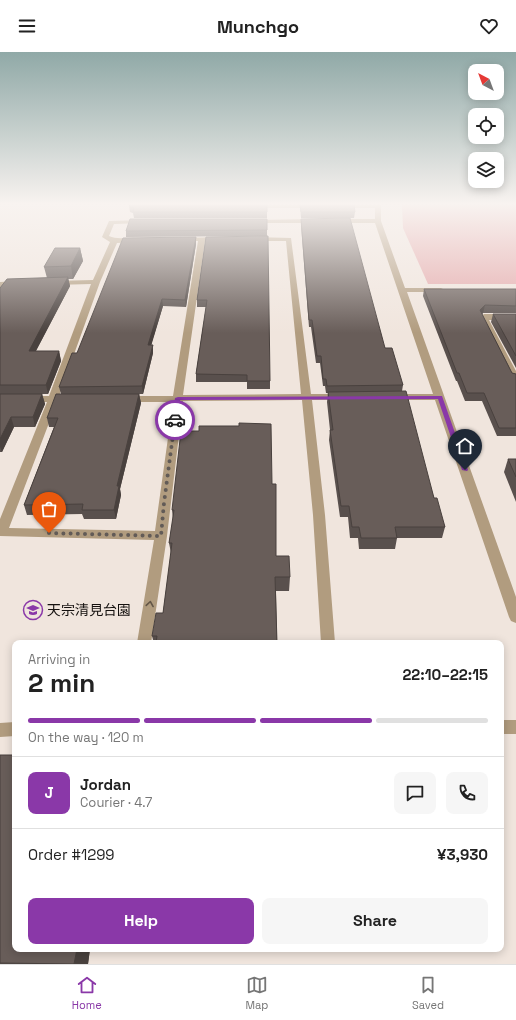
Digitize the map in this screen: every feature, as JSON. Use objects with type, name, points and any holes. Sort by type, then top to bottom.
[{"type":"street","points":[[111,248],[96,282],[53,399],[1,532],[161,536]]},
{"type":"street","points":[[144,640],[161,536],[178,398],[201,248]]},
{"type":"street","points":[[290,248],[319,515],[328,640]]},
{"type":"street","points":[[387,248],[516,617]]},
{"type":"street","points":[[42,283],[96,282]]},
{"type":"street","points":[[0,288],[3,284],[26,283]]},
{"type":"street","points":[[402,290],[448,290]]},
{"type":"street","points":[[516,317],[484,317],[513,367],[516,380]]},
{"type":"street","points":[[115,399],[354,397]]},
{"type":"street","points":[[377,397],[440,397]]},
{"type":"street","points":[[0,399],[84,399]]},
{"type":"street","points":[[504,728],[516,727]]},
{"type":"street","points":[[0,730],[12,729]]},
{"type":"shaded area","points":[[412,248],[516,248],[516,284],[428,284]]},
{"type":"building","points":[[55,248],[80,248],[71,266],[44,267]]},
{"type":"building","points":[[119,248],[194,248],[185,300],[162,299],[148,345],[153,345],[142,386],[59,387],[72,353],[77,353]]},
{"type":"building","points":[[204,248],[268,248],[270,381],[247,381],[247,375],[196,374],[207,300],[197,300]]},
{"type":"building","points":[[303,248],[358,248],[385,348],[392,348],[403,385],[327,386],[326,379],[323,379],[321,356],[317,356],[312,320],[309,320]]},
{"type":"building","points":[[68,277],[29,351],[59,351],[46,385],[0,385],[0,288],[7,279]]},
{"type":"building","points":[[424,289],[516,289],[516,306],[485,305],[480,310],[512,373],[516,374],[516,428],[499,428],[484,393],[467,393],[459,373],[457,373]]},
{"type":"building","points":[[493,314],[516,314],[516,356]]},
{"type":"building","points":[[406,391],[434,498],[437,498],[445,527],[395,527],[397,538],[361,538],[359,527],[352,527],[349,506],[341,506],[330,430],[333,430],[328,392]]},
{"type":"building","points":[[0,394],[42,394],[33,417],[11,417],[0,439]]},
{"type":"building","points":[[56,394],[139,394],[117,486],[119,486],[114,510],[82,510],[83,504],[24,505],[58,418],[47,418]]},
{"type":"building","points":[[239,423],[271,424],[272,484],[276,484],[276,556],[289,556],[290,577],[275,577],[277,640],[156,640],[157,636],[152,636],[156,613],[163,613],[172,543],[169,543],[174,510],[172,510],[181,431],[199,431],[199,426],[239,426]]},
{"type":"building","points":[[508,459],[516,459],[516,477]]},
{"type":"building","points":[[0,755],[12,755],[12,952],[76,952],[74,964],[0,963]]},
{"type":"way so far","points":[[49,533],[161,536],[175,420]]},
{"type":"place","name":"天宗清見台園","points":[[33,610]]},
{"type":"route","points":[[175,420],[178,398],[440,397],[465,470]]}]
